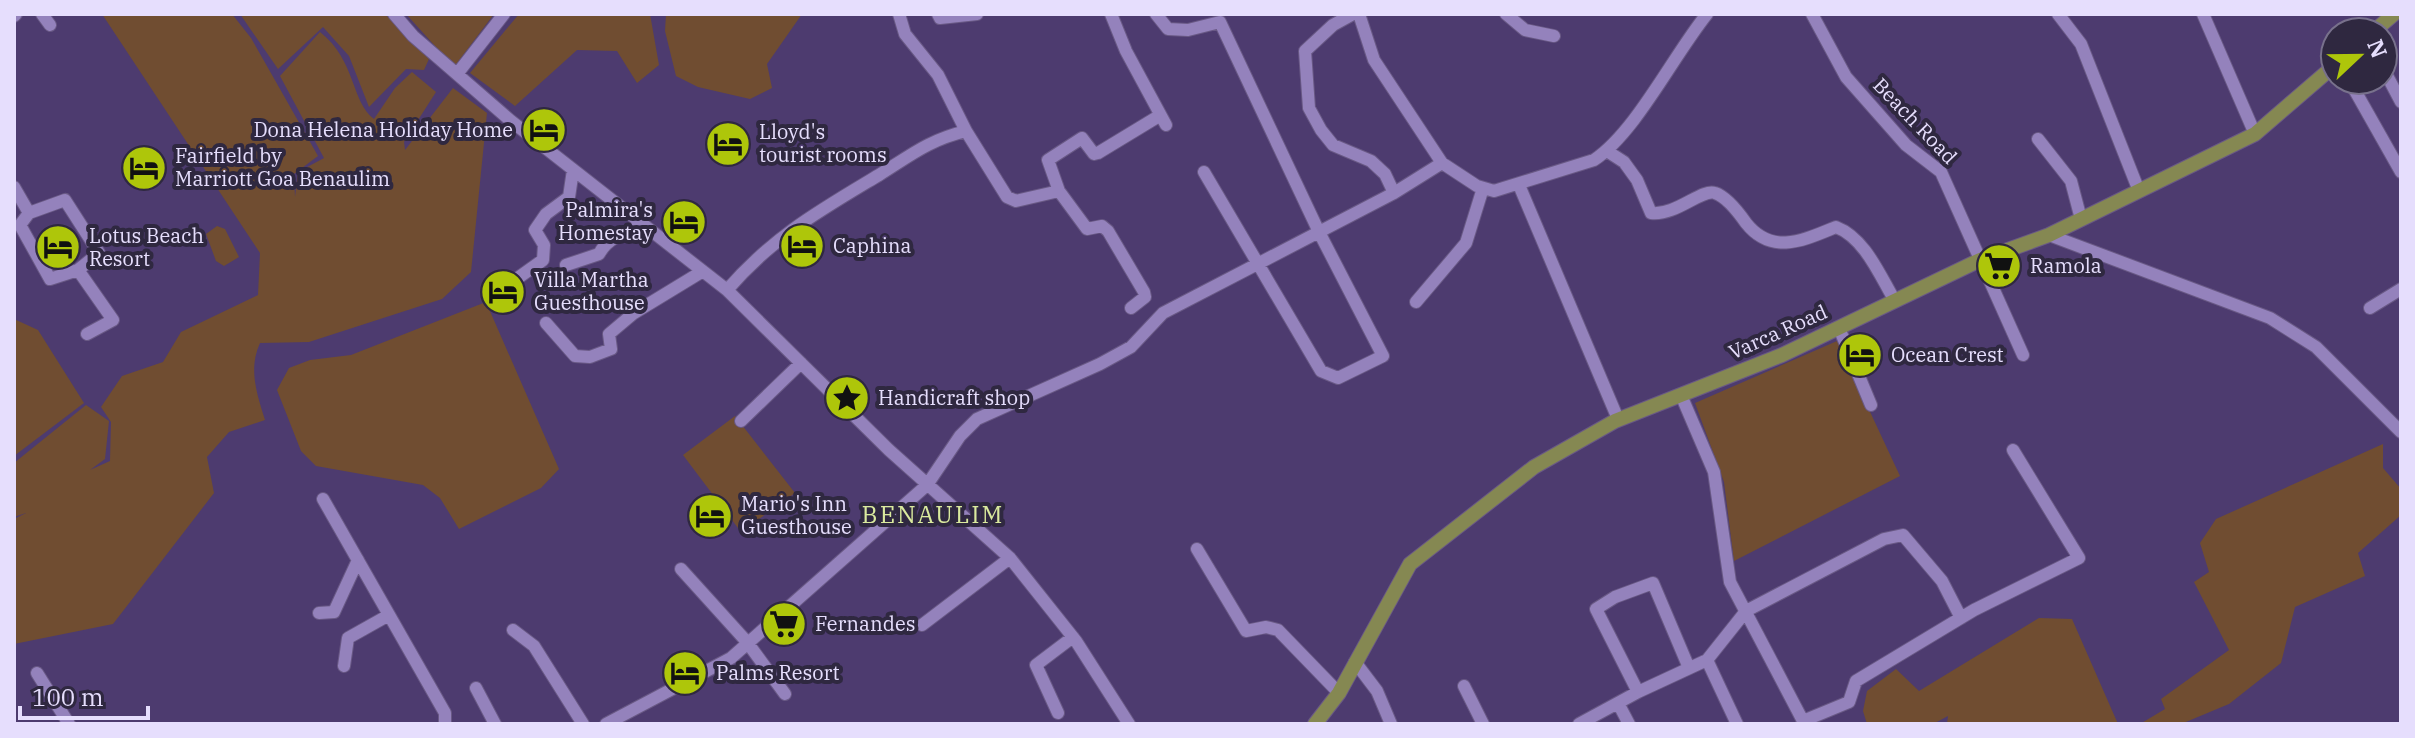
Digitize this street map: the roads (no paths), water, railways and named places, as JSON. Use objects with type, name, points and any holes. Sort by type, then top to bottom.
[{"type":"main road","name":"Varca Road","points":[[1315,724],[1339,693],[1410,564],[1534,467],[1618,419],[1782,355],[1980,260],[2049,235],[2255,134],[2319,79]]},
{"type":"street","points":[[394,14],[413,36],[457,74],[573,170],[727,290],[927,485],[1010,558],[1073,637],[1129,724]]},
{"type":"street","points":[[457,74],[504,14]]},
{"type":"street","points":[[938,14],[940,18],[977,14]]},
{"type":"street","points":[[1111,14],[1112,22],[1163,120],[1098,153],[1094,154],[1082,138],[1051,155],[1048,160],[1059,191],[1087,229],[1102,226],[1144,292],[1145,297],[1131,308]]},
{"type":"street","points":[[1156,14],[1168,29],[1188,30],[1220,22],[1319,232],[1383,356],[1338,378],[1321,371],[1204,172]]},
{"type":"street","points":[[1394,193],[1385,174],[1371,161],[1333,145],[1309,108],[1305,51],[1321,35],[1356,14],[1374,60],[1442,163],[1483,188],[1494,191],[1594,160],[1607,151],[1707,14]]},
{"type":"street","points":[[1506,14],[1525,30],[1554,36]]},
{"type":"street","name":"Beach Road","points":[[1812,14],[1846,77],[1906,145],[1941,172],[2023,355]]},
{"type":"street","points":[[2058,14],[2081,44],[2097,93],[2139,191]]},
{"type":"street","points":[[2203,14],[2255,134]]},
{"type":"street","points":[[903,15],[905,34],[938,75],[966,131],[1007,197],[1016,201],[1059,191]]},
{"type":"street","points":[[2358,96],[2401,172]]},
{"type":"street","points":[[727,290],[759,253],[788,230],[936,138],[966,131]]},
{"type":"street","points":[[2038,139],[2071,181],[2081,219]]},
{"type":"street","points":[[1607,151],[1624,162],[1637,180],[1651,213],[1662,214],[1680,209],[1693,198],[1714,193],[1766,239],[1795,243],[1836,227],[1846,231],[1869,258],[1895,301]]},
{"type":"street","points":[[606,724],[731,658],[927,485],[960,436],[977,419],[1131,347],[1163,313],[1394,193],[1442,163]]},
{"type":"street","points":[[515,280],[543,260],[544,245],[535,230],[546,214],[569,197],[573,170]]},
{"type":"street","points":[[1519,185],[1618,419]]},
{"type":"street","points":[[14,187],[29,213]]},
{"type":"street","points":[[1416,302],[1466,243],[1483,188]]},
{"type":"street","points":[[65,200],[99,253],[78,270],[50,279],[20,225],[29,213],[65,200]]},
{"type":"street","points":[[566,265],[599,254],[604,244],[644,225]]},
{"type":"street","points":[[2049,235],[2270,318],[2316,347],[2401,432]]},
{"type":"street","points":[[78,270],[113,320],[87,334]]},
{"type":"street","points":[[546,323],[575,356],[602,354],[611,349],[609,334],[634,313],[703,271]]},
{"type":"street","points":[[2370,308],[2401,289]]},
{"type":"street","points":[[1839,328],[1871,405]]},
{"type":"street","points":[[741,421],[801,363]]},
{"type":"street","points":[[1681,395],[1714,472],[1730,582],[1803,721],[1849,702],[1856,681],[1961,618],[2079,558],[2013,450]]},
{"type":"street","points":[[323,499],[445,713],[445,724]]},
{"type":"street","points":[[1579,724],[1707,660],[1746,611],[1884,539],[1903,535],[1942,581],[1961,618]]},
{"type":"street","points":[[1197,549],[1246,631],[1266,627],[1278,630],[1339,693]]},
{"type":"street","points":[[922,625],[1010,558]]},
{"type":"street","points":[[319,613],[334,612],[339,606],[358,560]]},
{"type":"street","points":[[681,569],[747,642],[785,694]]},
{"type":"street","points":[[1638,692],[1596,609],[1615,597],[1653,583],[1689,668]]},
{"type":"street","points":[[344,666],[348,638],[389,615]]},
{"type":"street","points":[[513,630],[534,646],[583,724]]},
{"type":"street","points":[[1058,713],[1036,665],[1073,637]]},
{"type":"street","points":[[1707,660],[1731,722]]},
{"type":"street","points":[[1355,662],[1377,691],[1391,724]]},
{"type":"street","points":[[37,673],[69,724]]},
{"type":"street","points":[[1464,686],[1483,724]]},
{"type":"street","points":[[476,688],[495,724]]},
{"type":"street","points":[[1618,703],[1629,724]]},
{"type":"place","name":"Dona Helena Holiday Home","points":[[544,130]]},
{"type":"place","name":"Lloyd's tourist rooms","points":[[728,144]]},
{"type":"place","name":"Fairfield by Marriott Goa Benaulim","points":[[144,168]]},
{"type":"place","name":"Palmira's Homestay","points":[[684,222]]},
{"type":"place","name":"Caphina","points":[[802,246]]},
{"type":"place","name":"Lotus Beach Resort","points":[[58,247]]},
{"type":"place","name":"Ramola","points":[[1999,266]]},
{"type":"place","name":"Villa Martha Guesthouse","points":[[503,292]]},
{"type":"place","name":"Ocean Crest","points":[[1860,355]]},
{"type":"place","name":"Handicraft shop","points":[[847,398]]},
{"type":"place","name":"Mario's Inn Guesthouse","points":[[710,516]]},
{"type":"place","name":"Fernandes","points":[[784,624]]},
{"type":"place","name":"Palms Resort","points":[[685,673]]},
{"type":"district","name":"BENAULIM","points":[[933,515]]}]
